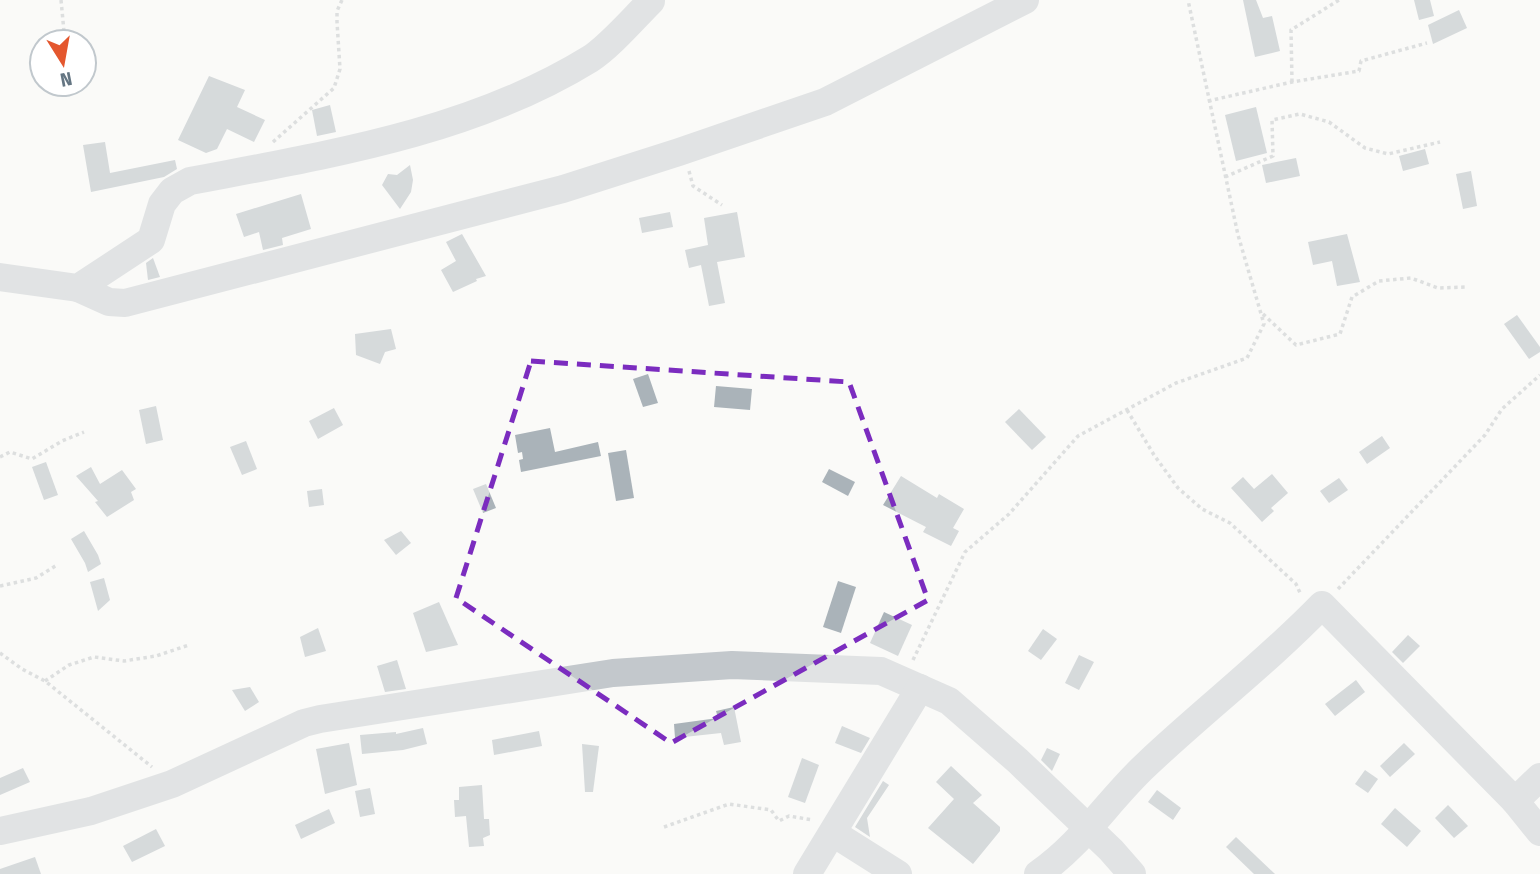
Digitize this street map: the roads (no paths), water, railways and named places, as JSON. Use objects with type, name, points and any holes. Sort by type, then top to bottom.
[{"type":"street","points":[[0,277],[78,288],[109,302],[125,303],[563,189],[825,102],[1025,0]]},
{"type":"street","points":[[78,288],[151,240],[162,204],[172,191],[190,181],[334,153],[447,123],[522,95],[592,58],[651,1]]},
{"type":"street","points":[[1038,874],[1088,830],[1144,766],[1292,635],[1322,605],[1514,801],[1540,832]]},
{"type":"street","points":[[0,831],[91,811],[172,784],[304,723],[320,719],[613,673],[732,665],[881,671],[949,701],[1018,761],[1111,850],[1132,874]]},
{"type":"street","points":[[807,874],[836,828],[912,685]]},
{"type":"street","points":[[1514,801],[1540,777]]},
{"type":"street","points":[[836,828],[898,874]]}]
